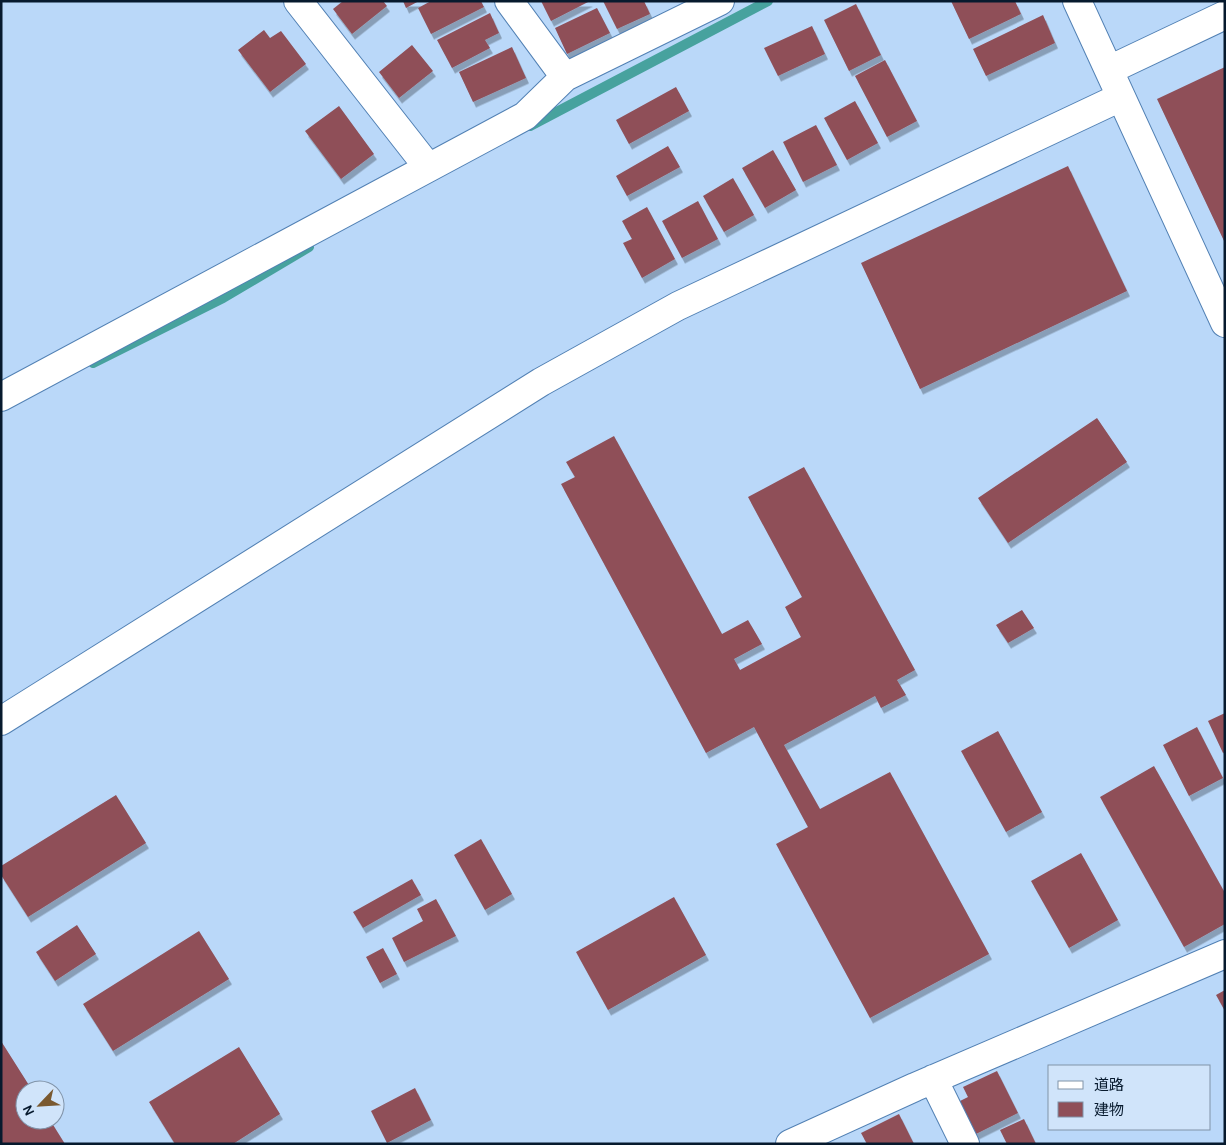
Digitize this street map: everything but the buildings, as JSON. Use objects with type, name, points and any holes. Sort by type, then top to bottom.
[{"type":"street","points":[[298,1],[428,167]]},
{"type":"street","points":[[509,1],[565,77]]},
{"type":"street","points":[[1077,1],[1225,323]]},
{"type":"street","points":[[1,397],[525,116],[565,77],[708,4]]},
{"type":"street","points":[[1109,70],[1225,15]]},
{"type":"street","points":[[1,721],[541,382],[678,306],[1121,97]]},
{"type":"street","points":[[790,1144],[933,1079],[1225,954]]},
{"type":"street","points":[[933,1079],[965,1144]]},
{"type":"waterway","points":[[530,126],[768,1]]},
{"type":"waterway","points":[[93,363],[223,298],[309,247]]}]
